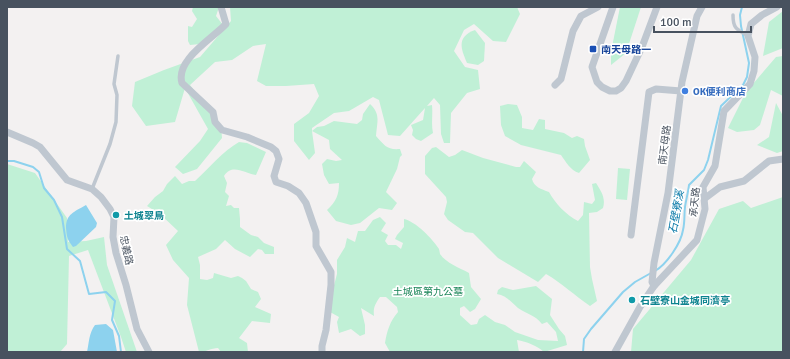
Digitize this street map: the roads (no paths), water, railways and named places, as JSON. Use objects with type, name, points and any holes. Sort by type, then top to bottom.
[{"type":"street","points":[[221,7],[226,24],[218,33],[196,50],[189,58],[180,77],[182,83],[213,112],[215,122],[222,130],[247,137],[271,147],[276,151],[279,159],[274,176],[276,182],[288,186],[299,193],[306,204],[316,232],[316,246],[331,272],[326,330],[322,352]]},
{"type":"street","points":[[555,84],[561,79],[573,31],[581,16],[598,7]]},
{"type":"street","points":[[613,7],[592,67],[597,82],[602,87],[610,91],[616,91],[622,88],[626,81],[642,47],[657,7]]},
{"type":"street","name":"南天母路","points":[[653,284],[654,263],[668,194],[681,91],[697,16],[702,7]]},
{"type":"street","points":[[748,36],[751,24],[762,15],[777,7]]},
{"type":"street","name":"承天路","points":[[615,352],[653,284],[697,240],[705,209],[703,188],[716,159],[724,111],[750,84],[754,71],[755,57],[748,36]]},
{"type":"street","points":[[631,235],[649,92],[656,89],[681,91]]},
{"type":"street","name":"忠義路","points":[[7,132],[33,142],[40,147],[67,180],[92,190],[101,197],[110,208],[114,217],[113,238],[116,253],[137,328],[149,352]]},
{"type":"street","points":[[704,199],[720,187],[744,181],[769,161],[783,159]]},
{"type":"lane","points":[[733,15],[733,24],[736,28],[748,36]]},
{"type":"lane","points":[[92,190],[110,144],[116,122],[117,95],[114,84],[118,56]]},
{"type":"water","points":[[86,205],[97,223],[96,227],[76,246],[73,247],[67,236],[67,219],[74,212]]},
{"type":"water","points":[[106,324],[113,330],[117,352],[87,352],[90,334],[95,325]]},
{"type":"waterway","name":"石壁寮溪","points":[[655,271],[660,268],[669,258],[682,235],[689,185],[704,170],[708,160],[721,106],[743,85],[747,77],[749,63],[741,26],[740,15],[742,7]]},
{"type":"waterway","points":[[7,161],[14,161],[33,167],[39,172],[44,188],[54,200],[62,217],[67,249],[80,261],[89,294],[106,292],[115,301],[112,320],[119,336],[121,352]]},
{"type":"waterway","name":"石壁寮溪","points":[[583,352],[584,339],[591,329],[623,292],[635,282],[651,273]]},
{"type":"place","name":"南天母路一","points":[[593,49]]},
{"type":"place","name":"OK便利商店","points":[[685,91]]},
{"type":"place","name":"土城翠鳥","points":[[116,215]]},
{"type":"place","name":"石壁寮山金城同濟亭","points":[[632,300]]},
{"type":"park label","name":"土城區第九公墓","points":[[428,291]]}]
